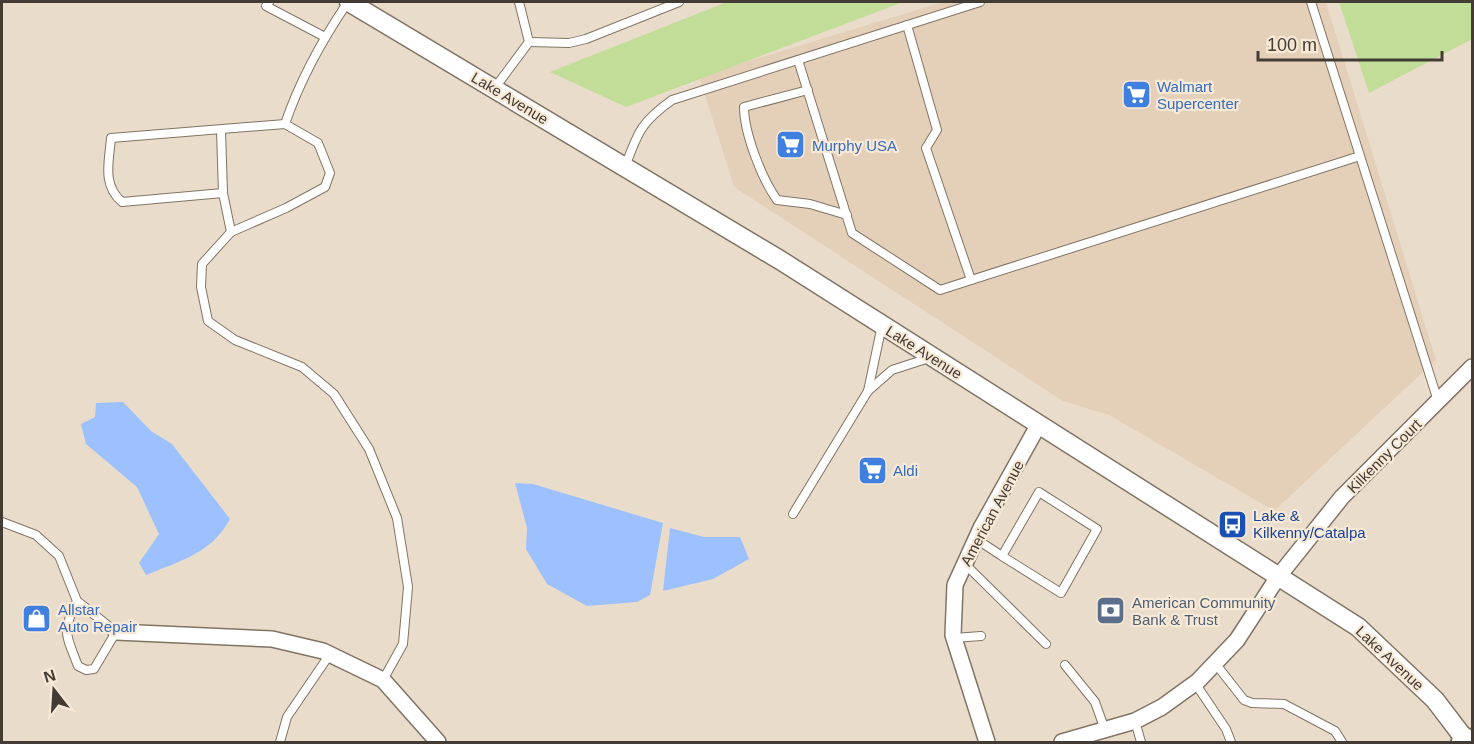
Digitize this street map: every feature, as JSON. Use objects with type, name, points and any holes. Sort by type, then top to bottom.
[{"type":"street","name":"Lake Avenue","points":[[349,2],[625,167],[882,325],[1358,627],[1435,700],[1465,741]]},
{"type":"street","name":"Kilkenny Court","points":[[1062,742],[1135,721],[1162,707],[1195,683],[1237,640],[1278,577],[1341,497],[1473,368]]},
{"type":"street","name":"American Avenue","points":[[987,742],[954,638],[955,585],[976,539],[1039,424]]},
{"type":"street","points":[[116,632],[272,639],[330,654],[383,680],[438,742]]},
{"type":"lane","points":[[270,2],[266,6],[325,37]]},
{"type":"lane","points":[[285,124],[295,97],[325,37],[349,2]]},
{"type":"lane","points":[[519,2],[529,42]]},
{"type":"lane","points":[[529,42],[569,43],[586,39],[679,2]]},
{"type":"lane","points":[[625,167],[638,131],[653,114],[672,100],[980,2]]},
{"type":"lane","points":[[1311,2],[1438,401]]},
{"type":"lane","points":[[907,25],[937,130],[926,148],[971,280]]},
{"type":"lane","points":[[494,89],[529,42]]},
{"type":"lane","points":[[798,60],[852,232],[940,290],[1360,156]]},
{"type":"lane","points":[[807,90],[744,107],[744,120],[768,187],[777,200],[810,204],[847,215]]},
{"type":"lane","points":[[223,193],[122,202],[112,194],[108,179],[111,138],[285,124],[318,143],[330,173],[325,187],[286,208],[231,232],[202,264],[201,287],[208,321],[235,340],[302,367],[334,394],[369,449],[397,518],[408,587],[403,644],[383,680]]},
{"type":"lane","points":[[220,131],[223,193],[231,232]]},
{"type":"lane","points":[[868,391],[882,325]]},
{"type":"lane","points":[[793,514],[868,391],[892,370],[933,357]]},
{"type":"lane","points":[[976,539],[1002,556],[1061,593],[1097,529],[1039,492],[1002,556]]},
{"type":"lane","points":[[2,522],[36,535],[59,556],[77,601],[116,632],[94,669],[86,670],[78,666],[65,626],[77,601]]},
{"type":"lane","points":[[964,564],[1047,644]]},
{"type":"lane","points":[[954,638],[981,636]]},
{"type":"lane","points":[[280,742],[287,717],[330,654]]},
{"type":"lane","points":[[1215,663],[1244,700],[1252,703],[1284,704],[1335,731],[1342,742]]},
{"type":"lane","points":[[1065,665],[1095,702],[1105,730]]},
{"type":"lane","points":[[1195,683],[1226,729],[1231,742]]},
{"type":"lane","points":[[1135,721],[1141,742]]},
{"type":"shaded area","points":[[943,2],[1326,2],[1436,360],[1274,511],[1109,415],[1063,401],[734,187],[699,76]]},
{"type":"green space","points":[[727,2],[903,2],[626,107],[550,72]]},
{"type":"green space","points":[[1339,2],[1472,2],[1472,39],[1369,93]]},
{"type":"water","points":[[123,402],[151,431],[172,444],[230,519],[223,531],[204,548],[183,560],[146,575],[139,563],[159,534],[137,487],[86,444],[81,424],[95,417],[96,403]]},
{"type":"water","points":[[515,483],[533,484],[663,523],[650,595],[637,602],[587,606],[547,584],[526,549],[527,528]]},
{"type":"water","points":[[670,528],[704,537],[740,537],[749,559],[713,579],[663,591]]},
{"type":"place","name":"Walmart Supercenter","points":[[1136,95]]},
{"type":"place","name":"Murphy USA","points":[[791,145]]},
{"type":"place","name":"Aldi","points":[[872,470]]},
{"type":"place","name":"Lake & Kilkenny/Catalpa","points":[[1232,524]]},
{"type":"place","name":"American Community Bank & Trust","points":[[1111,611]]},
{"type":"place","name":"Allstar Auto Repair","points":[[37,618]]}]
